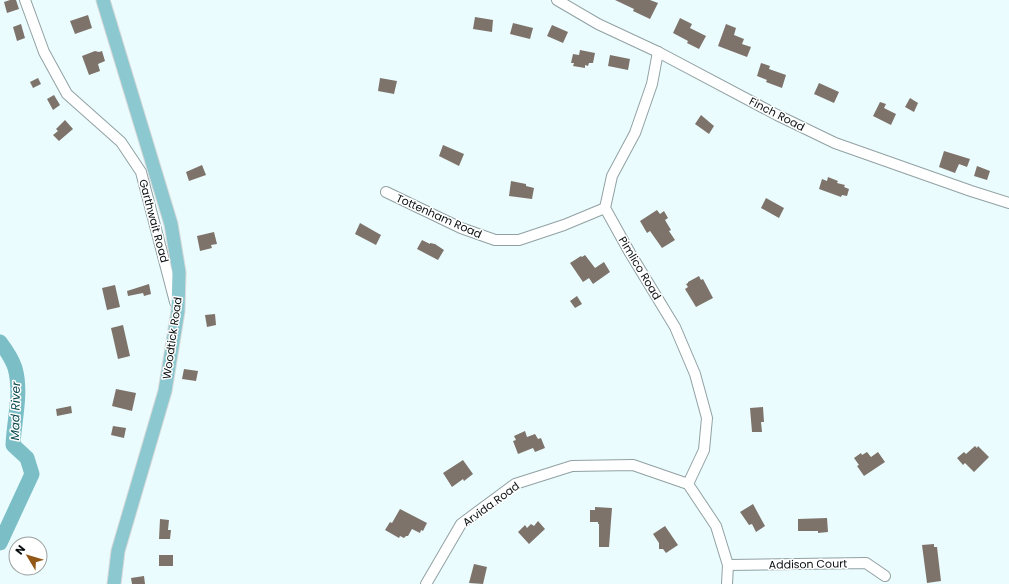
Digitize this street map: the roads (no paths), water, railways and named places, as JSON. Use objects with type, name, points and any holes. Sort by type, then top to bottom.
[{"type":"main road","name":"Woodtick Road","points":[[103,0],[172,224],[179,272],[178,311],[165,391],[118,550],[114,584]]},
{"type":"street","name":"Garthwait Road","points":[[25,0],[44,52],[68,94],[120,142],[141,172],[178,311]]},
{"type":"street","name":"Finch Road","points":[[557,0],[598,24],[658,52],[777,115],[835,143],[1009,203]]},
{"type":"street","points":[[605,208],[612,176],[635,132],[652,84],[658,52]]},
{"type":"street","name":"Tottenham Road","points":[[386,192],[461,228],[495,240],[519,240],[564,225],[605,208]]},
{"type":"street","name":"Pimlico Road","points":[[605,208],[630,254],[675,327],[695,374],[707,418],[704,450],[688,484]]},
{"type":"street","name":"Arvida Road","points":[[426,584],[461,524],[515,484],[572,466],[633,465],[688,484]]},
{"type":"street","points":[[688,484],[716,526],[728,565],[727,584]]},
{"type":"street","name":"Addison Court","points":[[728,565],[866,563],[885,576]]},
{"type":"waterway","name":"Mad River","points":[[0,342],[12,361],[17,377],[18,397],[13,445],[27,458],[32,474],[0,543]]}]
